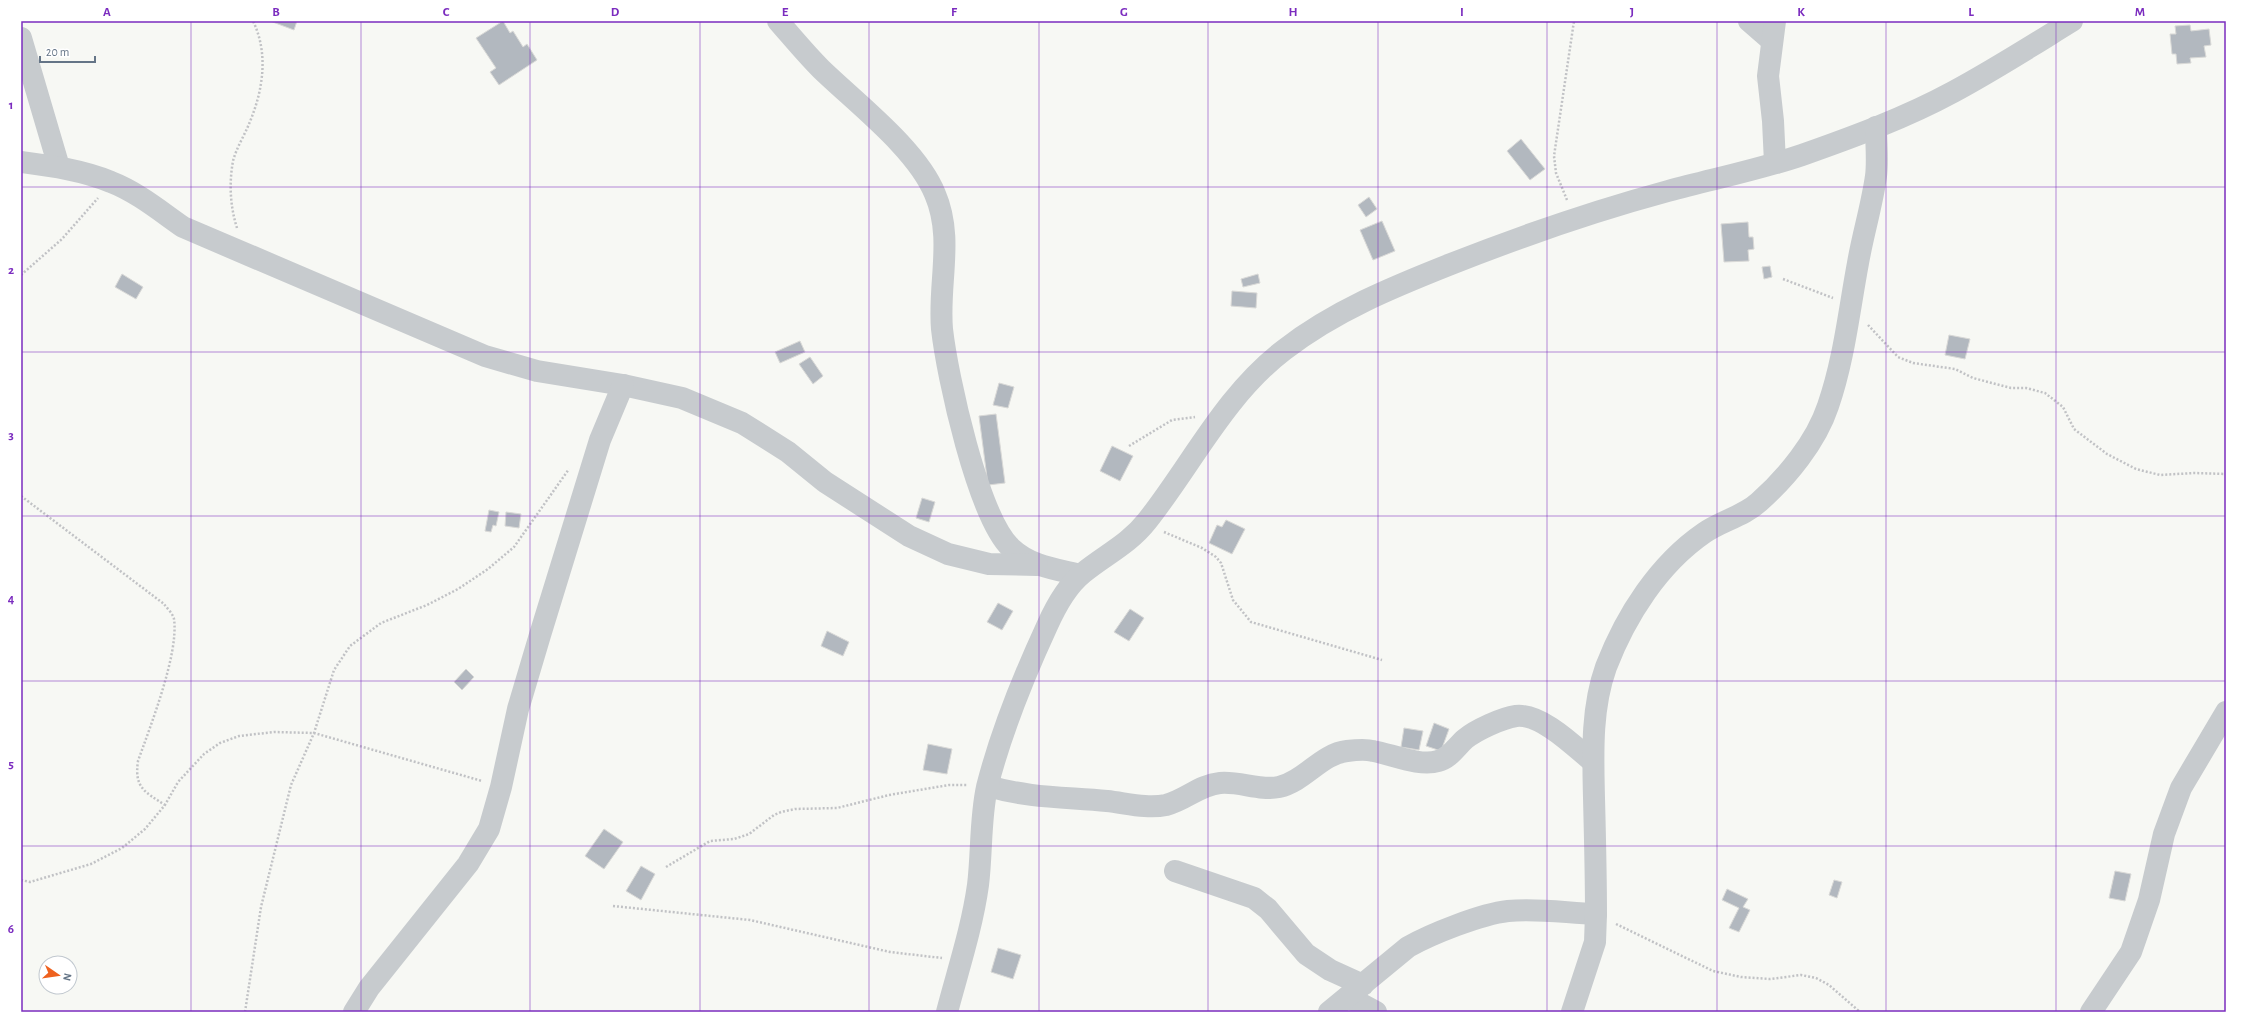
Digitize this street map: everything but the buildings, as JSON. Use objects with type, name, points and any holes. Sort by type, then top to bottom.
[{"type":"street","points":[[778,21],[820,68],[915,159],[935,193],[945,224],[942,328],[970,459],[1000,532],[1010,547],[1037,565]]},
{"type":"street","points":[[1749,21],[1773,31],[1768,76],[1773,121],[1775,163]]},
{"type":"street","points":[[947,1012],[978,885],[983,808],[988,786],[1010,712],[1048,623],[1061,600],[1080,575],[1123,545],[1145,524],[1196,454],[1223,412],[1258,373],[1282,351],[1316,328],[1350,308],[1408,281],[1579,217],[1775,163],[1876,127],[1954,91],[2072,21]]},
{"type":"street","points":[[21,38],[59,168]]},
{"type":"street","points":[[1572,1012],[1595,942],[1596,914],[1593,732],[1598,698],[1606,669],[1620,634],[1664,569],[1686,546],[1707,531],[1757,504],[1804,451],[1828,407],[1841,360],[1852,307],[1858,265],[1876,175],[1876,127]]},
{"type":"street","points":[[21,162],[59,168],[111,182],[148,202],[183,227],[485,356],[537,371],[623,385],[682,398],[742,423],[788,452],[825,482],[909,536],[948,554],[989,564],[1037,565],[1080,575]]},
{"type":"street","points":[[354,1012],[369,988],[468,864],[489,829],[501,786],[518,709],[540,634],[600,440],[623,385]]},
{"type":"street","points":[[2091,1012],[2131,952],[2149,900],[2164,834],[2181,788],[2226,712]]},
{"type":"street","points":[[988,786],[1007,792],[1054,799],[1076,799],[1155,806],[1178,801],[1206,785],[1223,783],[1277,787],[1304,774],[1333,754],[1348,750],[1372,750],[1398,758],[1437,762],[1451,754],[1466,739],[1485,727],[1516,716],[1537,720],[1558,733],[1593,762]]},
{"type":"street","points":[[1175,871],[1254,898],[1268,909],[1306,954],[1330,970],[1355,991],[1376,1012]]},
{"type":"street","points":[[1329,1012],[1408,947],[1419,940],[1487,915],[1507,911],[1596,914]]},
{"type":"path","points":[[245,253],[234,220],[230,182],[234,159],[258,97],[263,71],[262,47],[253,21]]},
{"type":"path","points":[[1574,21],[1554,156],[1556,173],[1563,194],[1579,217]]},
{"type":"path","points":[[21,275],[62,239],[111,182]]},
{"type":"path","points":[[1783,279],[1852,307],[1898,357],[1913,363],[1955,369],[1973,378],[2011,388],[2026,388],[2045,393],[2063,407],[2074,429],[2107,454],[2136,469],[2160,475],[2194,473],[2226,474]]},
{"type":"path","points":[[1129,446],[1156,427],[1172,420],[1223,412]]},
{"type":"path","points":[[245,1012],[261,907],[290,785],[314,733],[334,670],[350,646],[381,623],[427,605],[458,589],[488,569],[514,547],[557,484],[571,467]]},
{"type":"path","points":[[21,496],[164,604],[174,618],[174,633],[167,672],[138,762],[136,773],[138,782],[143,791],[165,805]]},
{"type":"path","points":[[1145,524],[1202,548],[1216,556],[1221,563],[1233,600],[1251,622],[1382,660]]},
{"type":"path","points":[[21,880],[30,882],[84,866],[122,848],[145,829],[165,805],[178,782],[204,754],[220,743],[238,736],[274,732],[314,733],[501,786]]},
{"type":"path","points":[[666,867],[710,841],[734,839],[749,834],[774,815],[781,812],[795,809],[837,808],[889,795],[950,785],[988,786]]},
{"type":"path","points":[[613,906],[750,920],[890,952],[960,960]]},
{"type":"path","points":[[1596,914],[1713,971],[1741,977],[1770,979],[1801,975],[1816,978],[1829,985],[1860,1012]]}]
